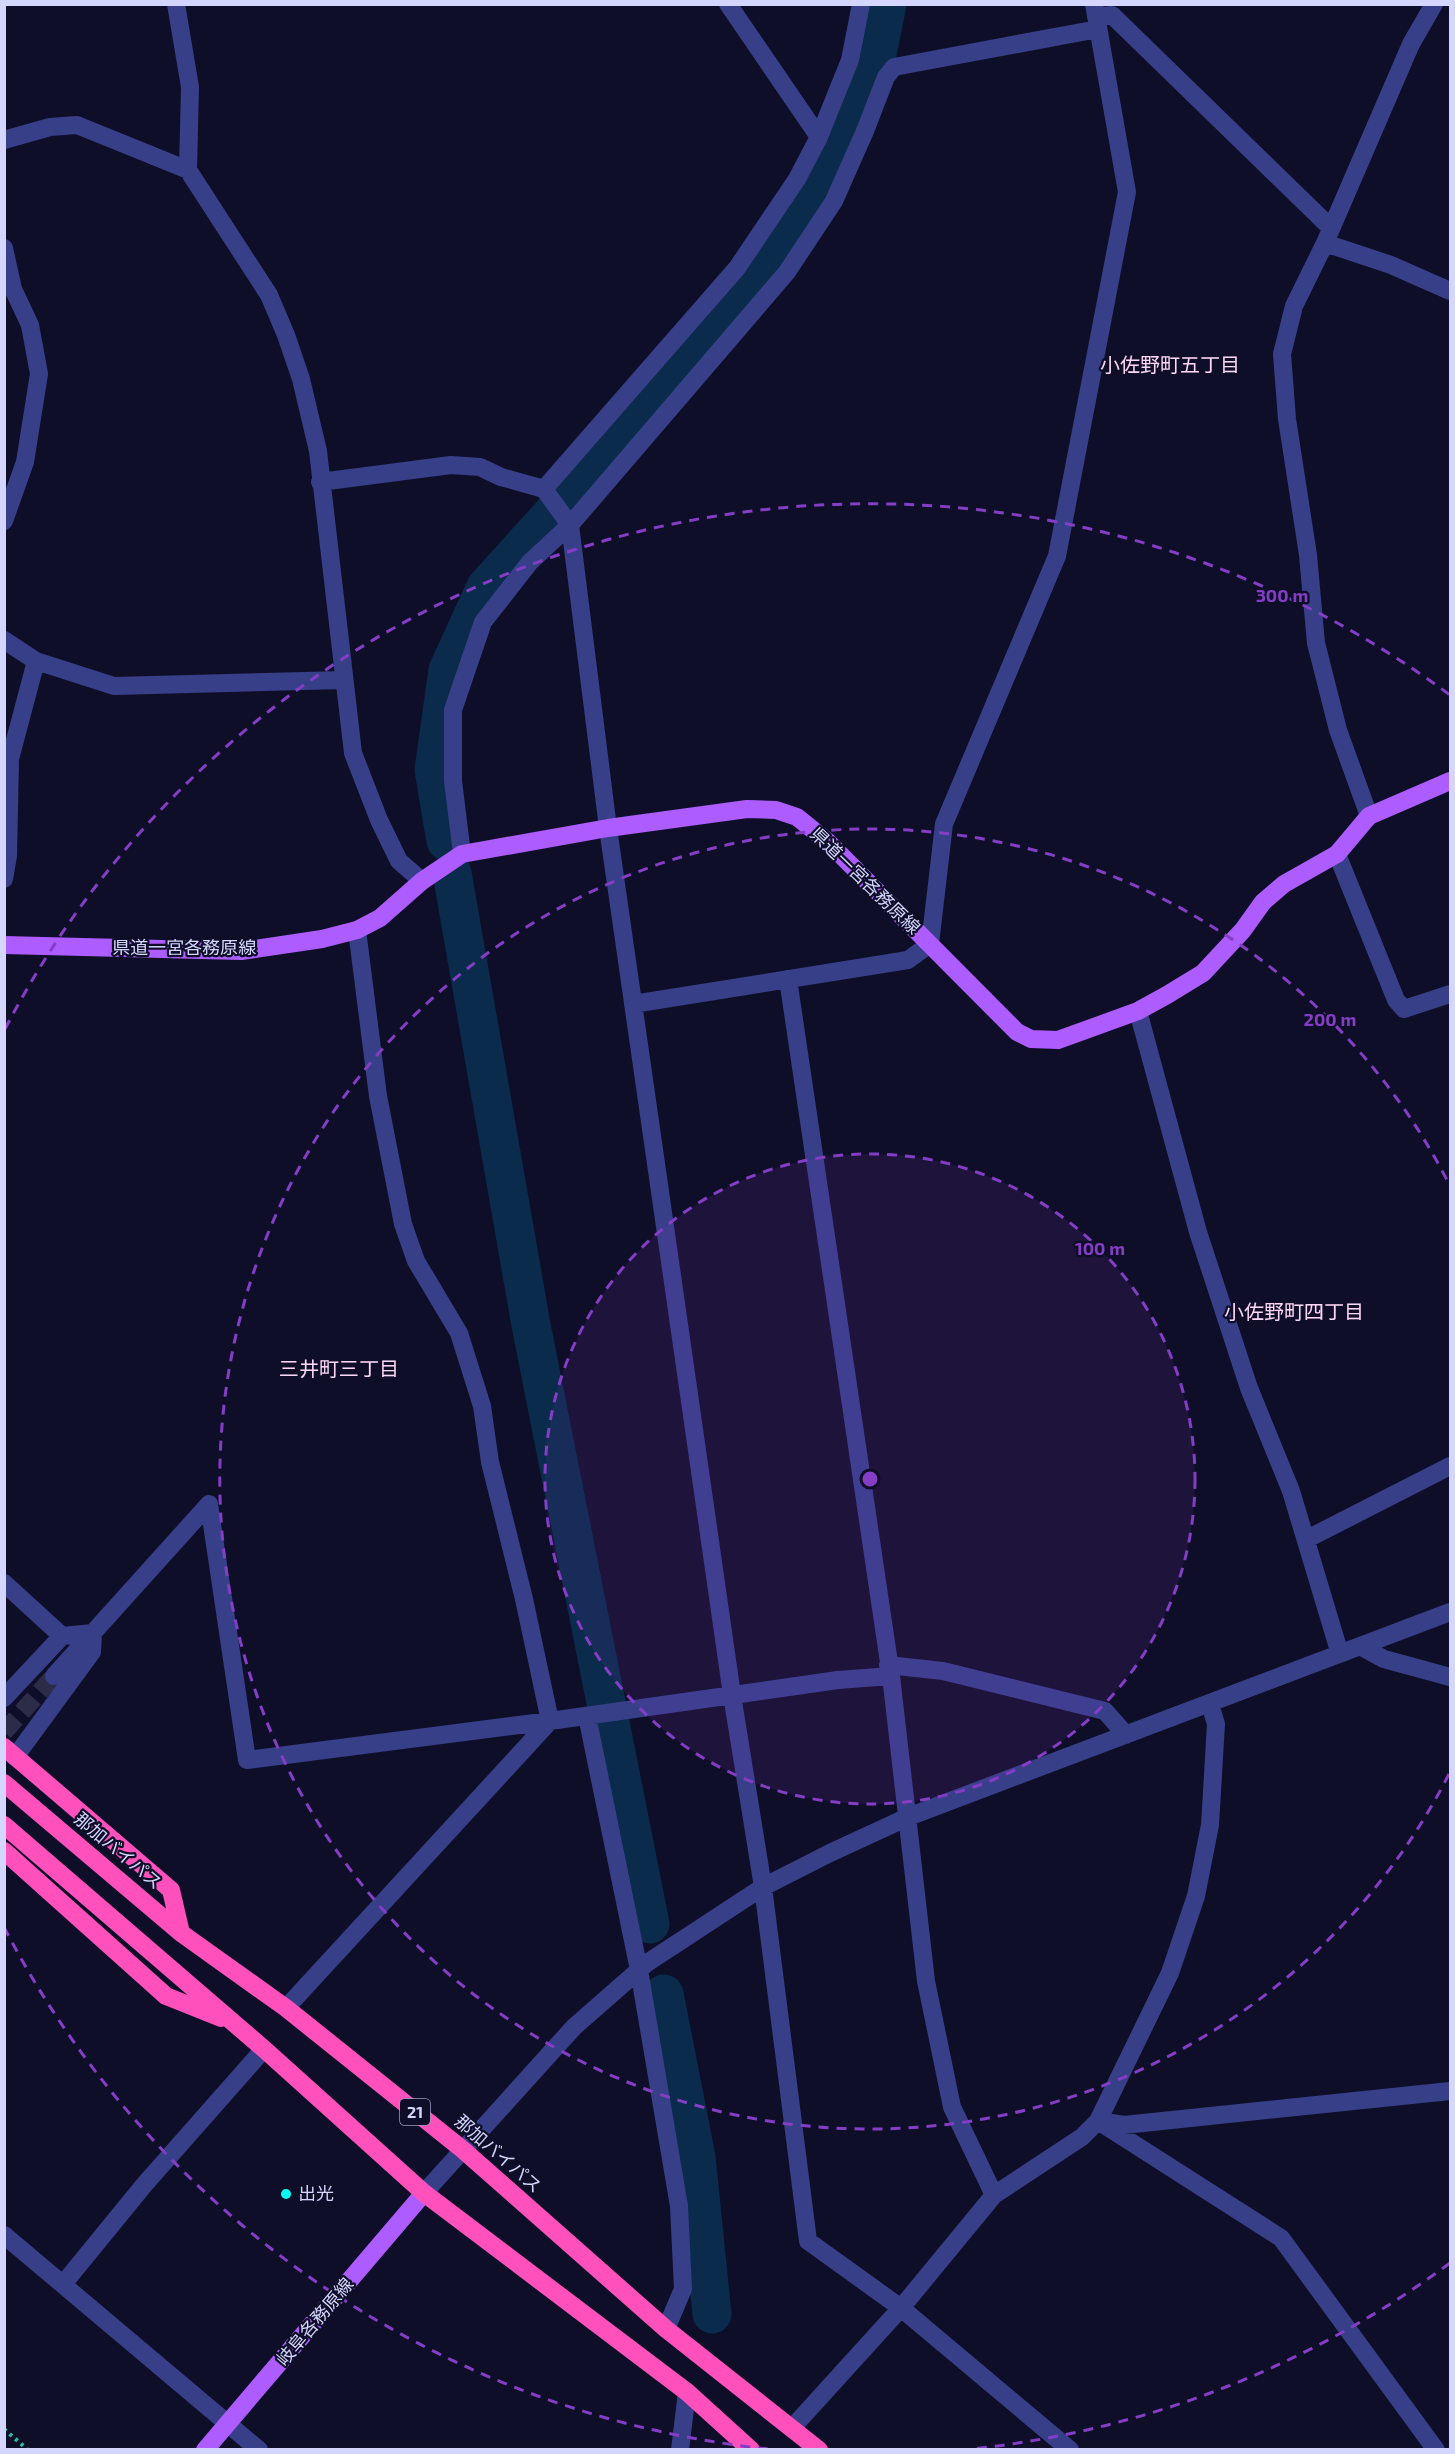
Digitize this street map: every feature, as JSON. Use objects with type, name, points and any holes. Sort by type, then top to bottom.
[{"type":"highway","points":[[10,1752],[171,1890],[182,1933]]},
{"type":"highway","name":"那加バイパス","points":[[4,1783],[182,1933],[286,2008],[462,2149],[666,2329],[819,2450]]},
{"type":"highway","points":[[4,1825],[264,2049],[424,2193],[687,2392],[751,2450]]},
{"type":"highway","points":[[4,1851],[166,1996],[234,2023]]},
{"type":"main road","name":"県道一宮各務原線","points":[[4,945],[242,951],[322,939],[357,930],[380,918],[422,881],[462,854],[608,828],[747,809],[776,810],[796,817],[828,842],[1017,1032],[1031,1039],[1058,1040],[1138,1011],[1203,973],[1243,930],[1263,902],[1284,884],[1337,854],[1369,816],[1450,782]]},
{"type":"main road","name":"岐阜各務原線","points":[[205,2450],[424,2193]]},
{"type":"street","points":[[176,4],[190,87],[188,170],[269,295],[301,379],[318,451],[353,753],[379,820],[399,861],[422,881]]},
{"type":"street","points":[[728,4],[819,137]]},
{"type":"street","points":[[547,494],[738,268],[797,179],[819,137],[850,60],[861,4]]},
{"type":"street","points":[[1369,816],[1338,730],[1316,643],[1308,555],[1287,419],[1282,354],[1294,306],[1328,236],[1411,44],[1434,4]]},
{"type":"street","points":[[462,854],[453,782],[453,710],[483,622],[530,562],[568,522],[787,272],[834,201],[866,132],[886,77],[894,67],[1112,15],[1328,236],[1450,291]]},
{"type":"street","points":[[633,1004],[908,960],[930,944],[944,824],[1057,556],[1127,192],[1096,17]]},
{"type":"street","points":[[4,140],[50,127],[77,125],[188,170]]},
{"type":"street","points":[[4,248],[13,290],[30,326],[39,374],[25,462],[4,521]]},
{"type":"street","points":[[320,482],[451,465],[480,467],[547,494],[568,522],[633,1004],[732,1695],[763,1887],[808,2241],[902,2308],[1070,2450]]},
{"type":"street","points":[[4,640],[36,661],[114,686],[344,680]]},
{"type":"street","points":[[4,879],[8,855],[7,815],[10,759],[36,661]]},
{"type":"street","points":[[1337,854],[1396,1000],[1404,1009],[1450,994]]},
{"type":"street","points":[[357,930],[378,1096],[403,1224],[416,1262],[459,1333],[482,1406],[490,1462],[524,1599],[550,1721]]},
{"type":"street","points":[[788,979],[889,1671],[926,1980],[952,2107],[994,2195]]},
{"type":"street","points":[[1138,1011],[1198,1232],[1249,1388],[1291,1491],[1340,1654]]},
{"type":"street","points":[[1307,1539],[1450,1466]]},
{"type":"street","points":[[54,1676],[209,1504],[247,1760],[602,1714],[889,1671],[954,1674],[1105,1711],[1126,1735]]},
{"type":"street","points":[[4,1583],[62,1636]]},
{"type":"street","points":[[424,2193],[574,2027],[639,1970],[763,1887],[830,1852],[908,1817],[1450,1612]]},
{"type":"street","points":[[4,1698],[62,1636],[93,1633]]},
{"type":"street","points":[[10,1752],[92,1652],[93,1633]]},
{"type":"street","points":[[1360,1646],[1384,1659],[1450,1677]]},
{"type":"street","points":[[792,2428],[902,2308],[994,2195],[1082,2137],[1098,2121],[1170,1973],[1197,1896],[1210,1825],[1216,1724],[1210,1704]]},
{"type":"street","points":[[602,1714],[639,1970],[679,2206],[683,2289],[666,2329]]},
{"type":"street","points":[[286,2008],[550,1721]]},
{"type":"street","points":[[64,2283],[144,2185],[264,2049]]},
{"type":"street","points":[[1098,2121],[1124,2125],[1450,2091]]},
{"type":"street","points":[[1098,2121],[1281,2238],[1436,2450]]},
{"type":"street","points":[[4,2235],[64,2283],[259,2450]]},
{"type":"street","points":[[680,2450],[687,2392]]},
{"type":"path","points":[[4,2430],[28,2450]]},
{"type":"waterway","points":[[446,841],[434,770],[448,670],[486,587],[619,440],[761,270],[834,156],[877,54],[887,4]]},
{"type":"waterway","points":[[452,873],[531,1325],[650,1924]]},
{"type":"waterway","points":[[664,1994],[696,2157],[712,2314]]},
{"type":"tunnel","points":[[4,1732],[54,1676]]},
{"type":"place","name":"出光","points":[[286,2194]]},
{"type":"district","name":"小佐野町五丁目","points":[[1170,365]]},
{"type":"district","name":"小佐野町四丁目","points":[[1294,1312]]},
{"type":"district","name":"三井町三丁目","points":[[339,1369]]}]
